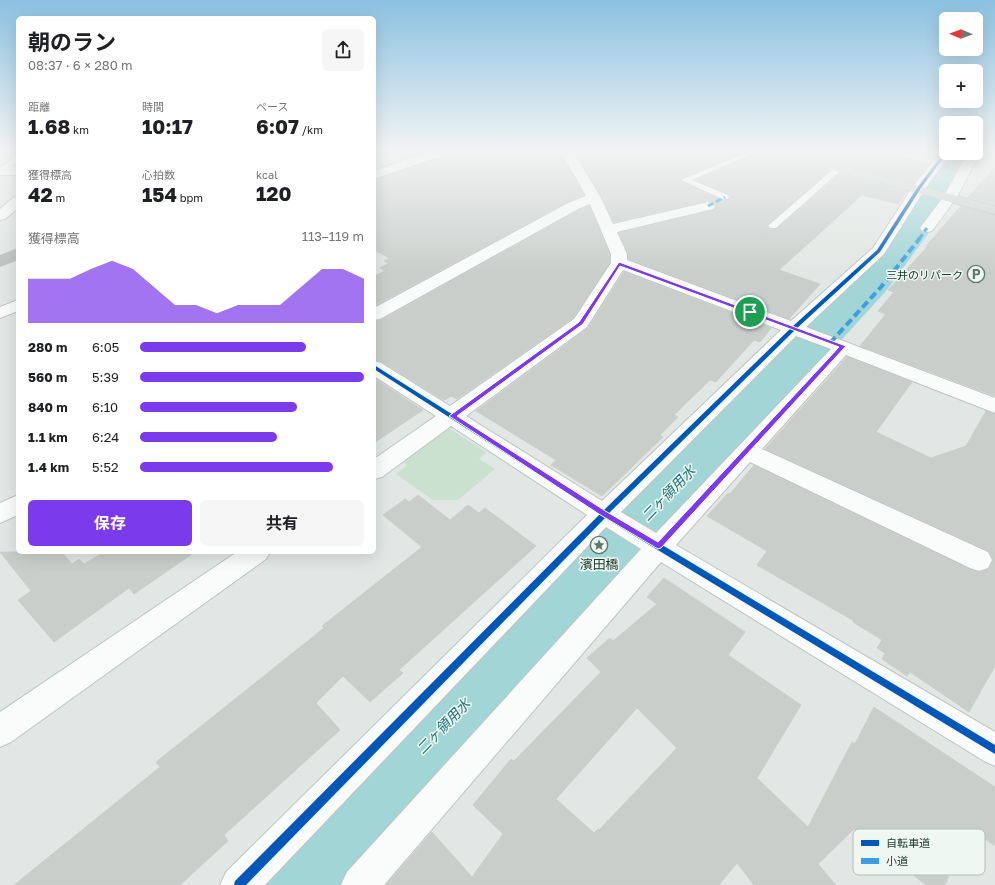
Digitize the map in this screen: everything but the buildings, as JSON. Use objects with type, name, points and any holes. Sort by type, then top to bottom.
[{"type":"highway","points":[[0,261],[16,255]]},
{"type":"main road","points":[[927,191],[995,210]]},
{"type":"street","points":[[376,470],[581,323],[619,264],[619,254],[590,191]]},
{"type":"street","points":[[239,885],[801,331],[879,252],[922,191]]},
{"type":"street","points":[[927,228],[951,191]]},
{"type":"street","points":[[376,314],[573,206],[594,198]]},
{"type":"street","points":[[0,216],[16,203]]},
{"type":"street","points":[[608,230],[708,206]]},
{"type":"street","points":[[619,264],[801,331],[995,406]]},
{"type":"street","points":[[0,313],[16,306]]},
{"type":"street","points":[[360,885],[652,543],[746,451],[835,344]]},
{"type":"street","points":[[376,368],[611,518],[995,750]]},
{"type":"street","points":[[746,451],[979,560]]},
{"type":"street","points":[[0,514],[16,505]]},
{"type":"street","points":[[0,731],[254,554]]},
{"type":"lane","points":[[712,191],[725,197]]},
{"type":"lane","points":[[773,226],[813,191]]},
{"type":"green space","points":[[445,426],[486,452],[479,459],[495,469],[458,500],[433,500],[396,474],[407,465],[400,460]]},
{"type":"waterway","name":"二ヶ領用水","points":[[290,885],[698,459],[871,282],[909,234],[935,191]]},
{"type":"marked path","points":[[708,206],[725,197]]},
{"type":"marked path","points":[[830,343],[881,287],[927,228]]},
{"type":"cycle path","points":[[239,885],[604,514],[794,328],[879,251],[917,191]]},
{"type":"cycle path","points":[[376,368],[617,522],[995,750]]},
{"type":"place","name":"三井のリパーク","points":[[976,274]]},
{"type":"place","name":"濱田橋","points":[[599,545]]},
{"type":"route","points":[[619,264],[750,312],[828,342],[843,346],[658,546],[604,514],[452,416],[581,323],[619,264]]}]
